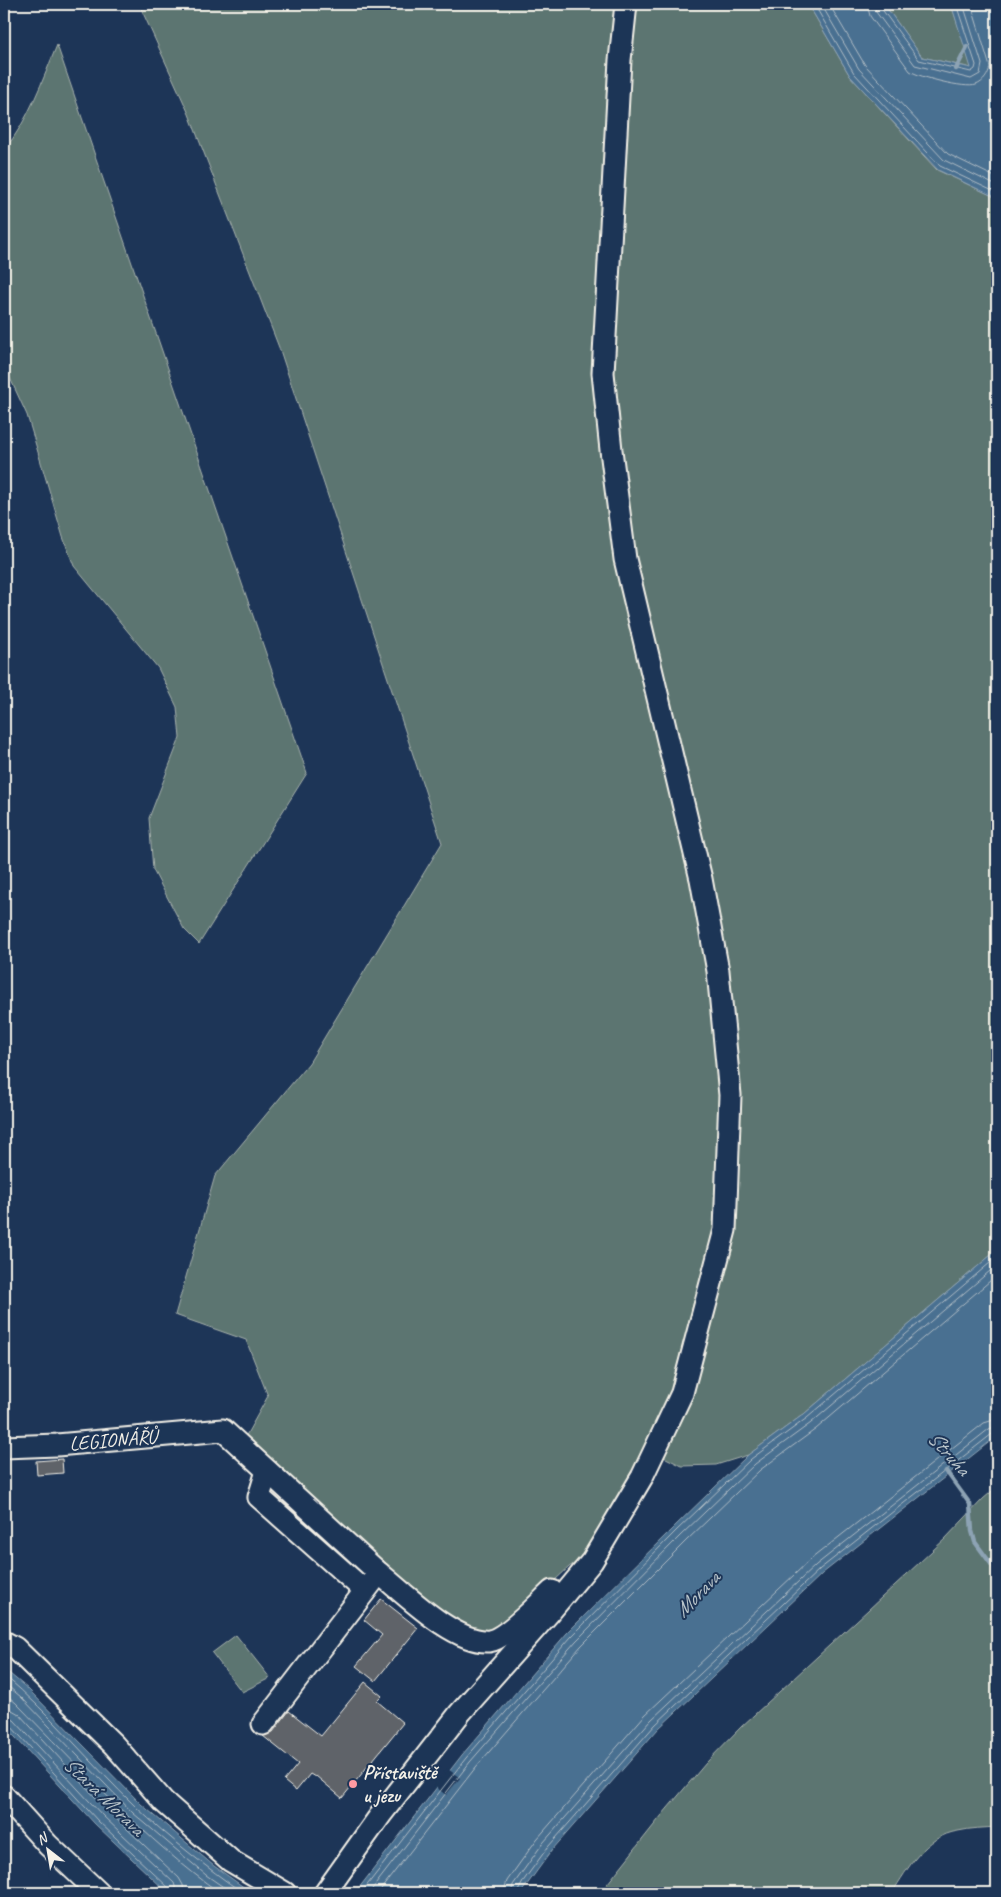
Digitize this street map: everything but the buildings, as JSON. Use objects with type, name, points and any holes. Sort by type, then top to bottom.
[{"type":"street","points":[[325,1893],[382,1813],[460,1713],[548,1614],[592,1561],[642,1477],[682,1393],[725,1230],[730,1095],[718,971],[701,879],[625,559],[610,441],[604,373],[620,60],[626,4]]},
{"type":"street","name":"LEGIONÁŘŮ","points":[[4,1447],[58,1445],[223,1430],[267,1471]]},
{"type":"street","points":[[365,1591],[259,1497],[267,1471],[379,1573],[446,1627],[470,1639],[490,1641],[520,1621],[560,1582],[592,1561]]},
{"type":"street","points":[[263,1724],[379,1573]]},
{"type":"street","points":[[4,1642],[14,1648],[114,1745],[164,1802],[204,1838],[231,1861],[285,1893]]},
{"type":"street","points":[[4,1796],[48,1845],[98,1893]]},
{"type":"green space","points":[[139,4],[808,4],[850,76],[937,170],[997,198],[997,1250],[804,1414],[748,1455],[716,1465],[682,1466],[650,1450],[597,1548],[569,1567],[509,1623],[492,1630],[473,1629],[441,1611],[382,1570],[243,1441],[268,1396],[246,1340],[175,1315],[215,1176],[309,1063],[442,843],[280,350],[189,114]]},
{"type":"green space","points":[[884,4],[951,4],[972,68],[922,57]]},
{"type":"green space","points":[[57,45],[307,773],[199,944],[184,929],[153,870],[149,818],[180,738],[177,707],[158,668],[74,566],[63,537],[27,415],[4,365],[4,150],[13,139],[28,113]]},
{"type":"green space","points":[[997,1487],[997,1827],[963,1830],[946,1834],[936,1839],[911,1864],[892,1893],[600,1893],[706,1763],[741,1727],[945,1539]]},
{"type":"green space","points":[[236,1635],[270,1678],[242,1692],[212,1653]]},
{"type":"water","points":[[808,4],[884,4],[922,57],[971,68],[951,4],[997,4],[997,198],[938,170],[850,76]]},
{"type":"water","name":"Morava","points":[[997,1250],[997,1436],[823,1573],[658,1729],[552,1850],[521,1893],[355,1893],[462,1755],[567,1633],[748,1455],[804,1414]]},
{"type":"water","name":"Stará Morava","points":[[4,1669],[28,1689],[141,1804],[214,1866],[252,1893],[168,1893],[95,1824],[4,1725]]},
{"type":"pier","points":[[448,1769],[460,1778],[446,1795],[434,1786]]},
{"type":"waterway","points":[[956,69],[967,47]]},
{"type":"waterway","name":"Struha","points":[[946,1471],[970,1504],[972,1531],[975,1542],[997,1572]]},
{"type":"place","name":"Přístaviště u jezu","points":[[353,1784]]}]
